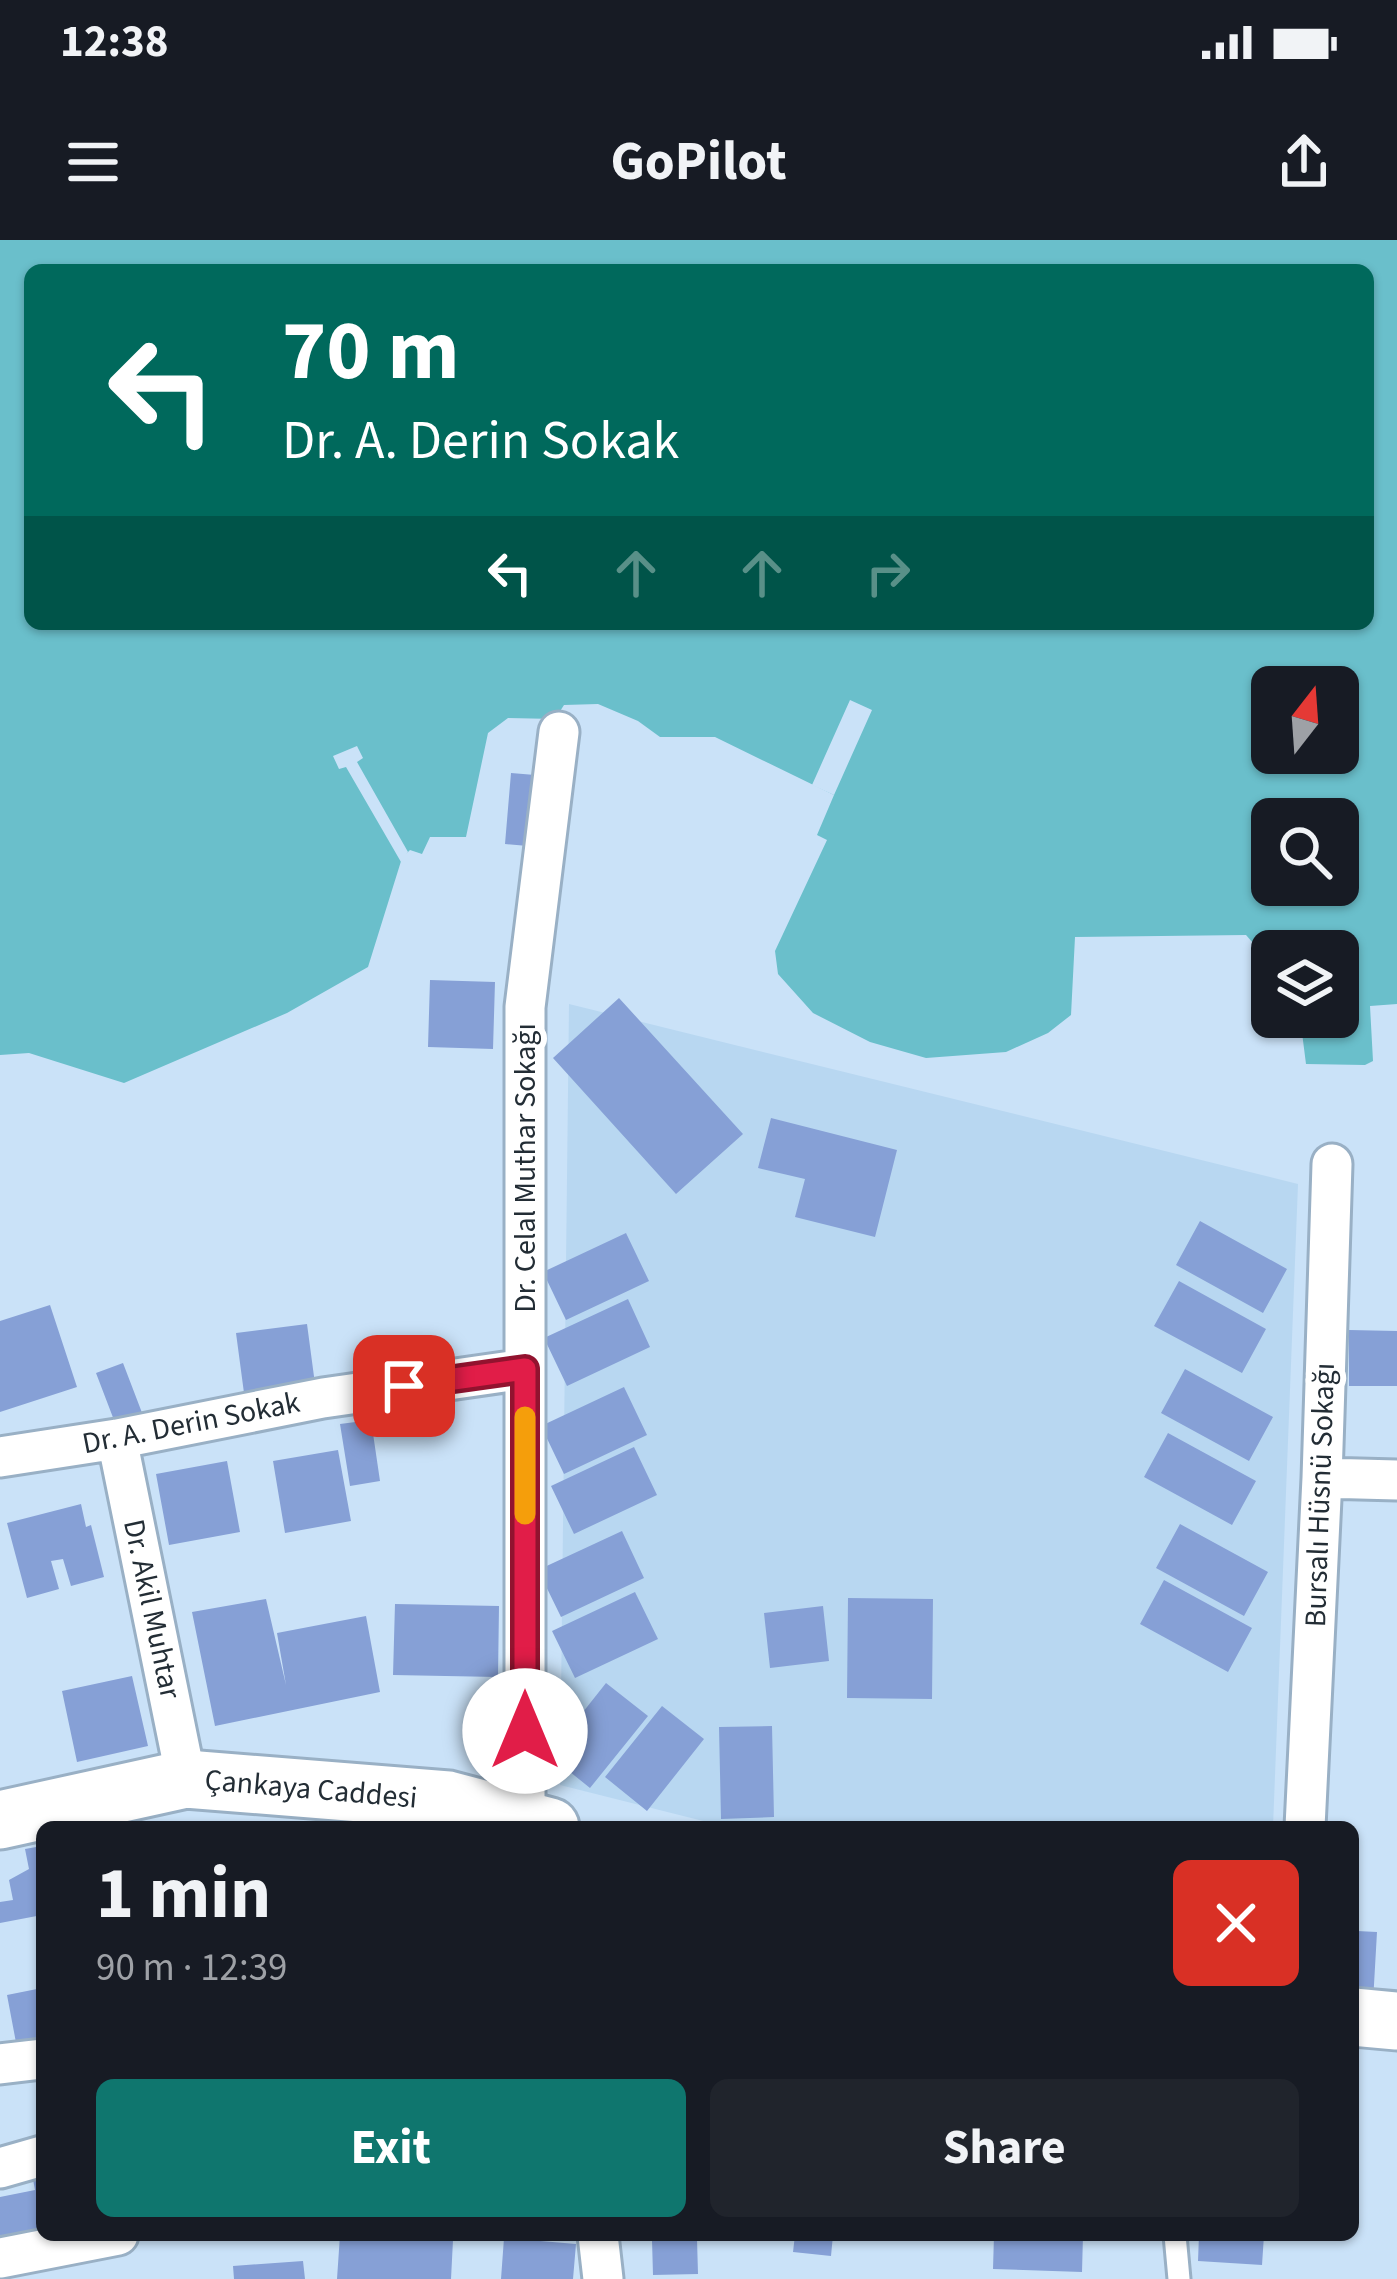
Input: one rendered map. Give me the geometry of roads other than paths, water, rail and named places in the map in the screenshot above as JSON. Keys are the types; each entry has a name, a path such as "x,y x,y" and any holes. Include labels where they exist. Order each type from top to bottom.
{"street":[{"name":"Dr. Celal Muthar Sokağı","path":"537,1821 525,1369 525,1006 559,732"},
{"name":"Bursalı Hüsnü Sokağı","path":"1305,1821 1332,1164"},
{"name":"Dr. A. Derin Sokak","path":"0,1457 323,1398 525,1369"},
{"name":"Dr. Akil Muhtar","path":"117,1439 186,1779"},
{"path":"1322,1478 1397,1480"},
{"name":"Çankaya Caddesi","path":"0,1820 186,1779 512,1821"},
{"path":"1359,2018 1397,2021"},
{"path":"0,2064 36,2060"},
{"path":"0,2168 36,2158"},
{"path":"0,2258 87,2241"},
{"path":"599,2241 603,2279"}],"lane":[{"path":"1176,2241 1179,2279"}]}
